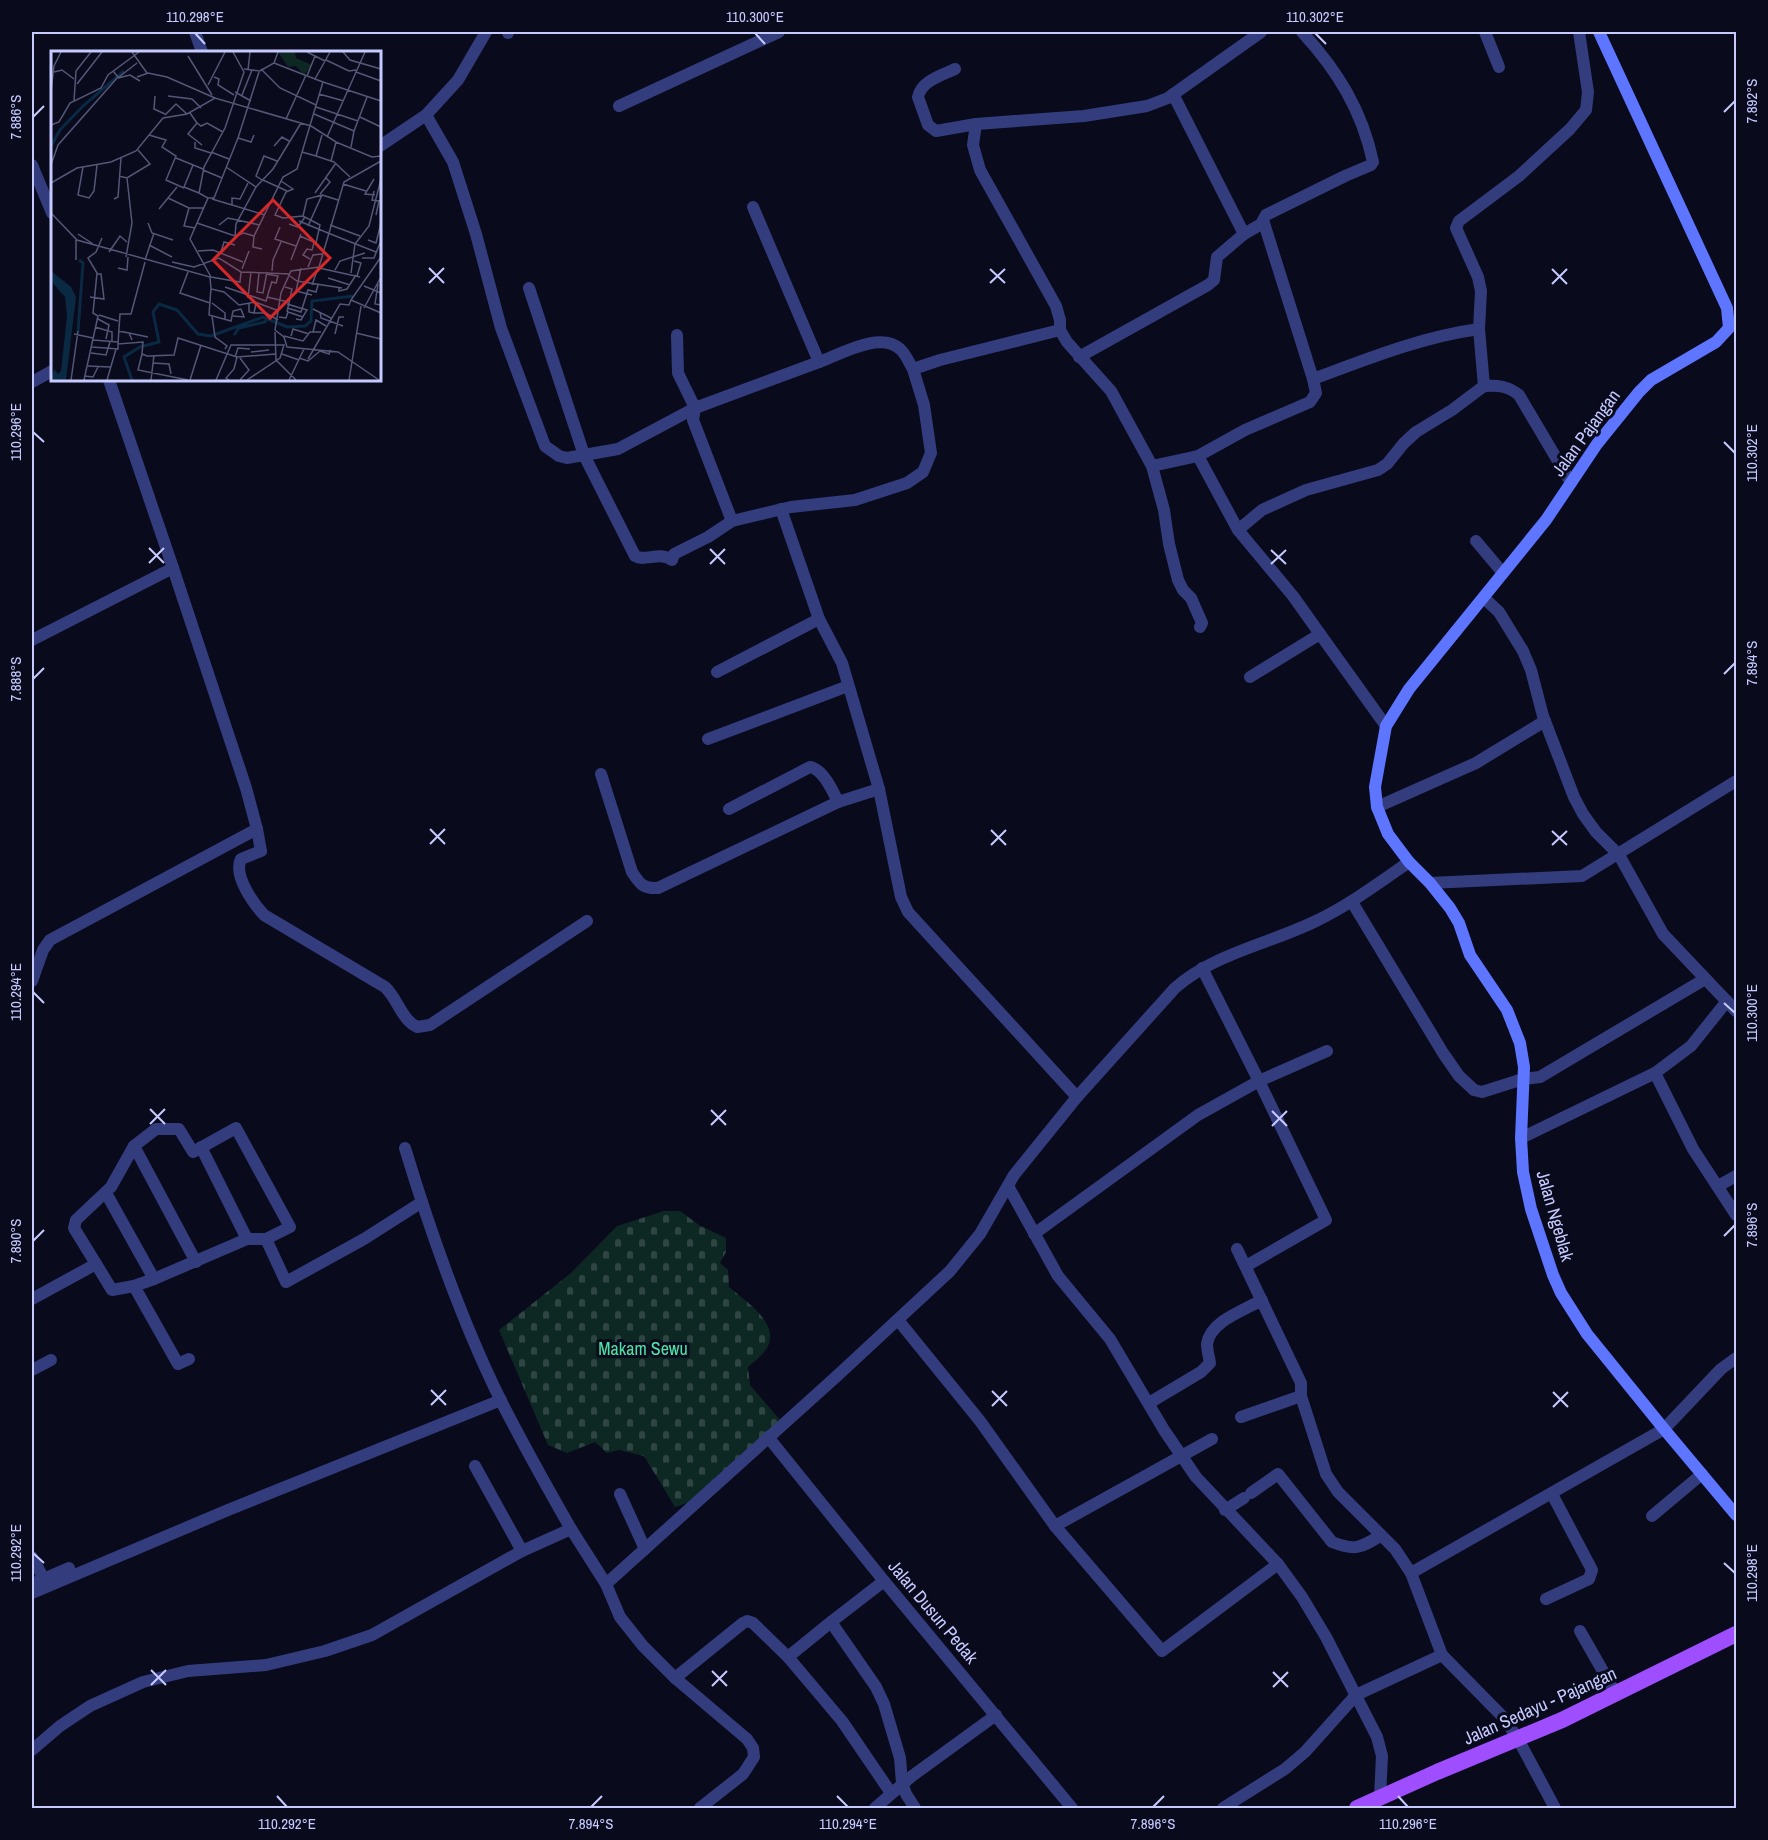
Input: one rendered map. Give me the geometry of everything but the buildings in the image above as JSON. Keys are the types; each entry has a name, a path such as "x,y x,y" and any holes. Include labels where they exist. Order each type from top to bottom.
{"main road":[{"name":"Jalan Pajangan","path":"1409,862 1388,834 1377,807 1375,787 1386,726 1409,689 1546,520 1597,444 1646,385 1733,329 1728,308 1599,32"},
{"name":"Jalan Ngeblak","path":"1409,862 1450,908 1459,923 1470,955 1507,1010 1523,1056 1521,1137 1523,1172 1531,1209 1553,1275 1562,1293 1587,1334 1737,1515"},
{"name":"Jalan Sedayu - Pajangan","path":"1357,1809 1616,1695 1737,1634"}],"street":[{"path":"195,32 201,51"},
{"path":"381,145 426,115 458,80 486,32"},
{"path":"619,106 779,32"},
{"path":"955,69 920,89 918,97 928,125 936,131 976,124 1084,116 1156,104 1261,32"},
{"path":"1152,466 1198,456 1245,430 1298,409 1310,402 1316,393 1263,223 1266,215 1371,165 1373,162 1364,131 1344,85 1302,32"},
{"path":"1485,32 1499,68"},
{"path":"1484,386 1479,329 1481,291 1478,278 1456,228 1457,224 1519,177 1587,110 1588,92 1578,32"},
{"path":"1173,94 1244,234"},
{"path":"426,115 453,162 476,234 501,328 545,446 567,458 584,455 618,449 696,408 874,341 886,341 901,349 913,369 924,405 931,453 923,472 907,483 855,500 781,509 732,521 708,537 674,554 672,560 660,556 637,558 584,455 528,288"},
{"path":"976,124 973,145 980,170 1056,306 1060,330 1079,357 1112,391 1152,466 1164,510 1178,580 1200,616 1202,623 1200,627"},
{"path":"32,165 51,211"},
{"path":"753,207 819,362"},
{"path":"1079,357 1208,285 1214,280 1217,257 1244,234 1263,223"},
{"path":"1313,379 1381,354 1449,333 1479,329"},
{"path":"913,369 1060,330"},
{"path":"677,335 678,373 696,408 693,420 732,521"},
{"path":"32,382 51,372"},
{"path":"109,381 246,788 261,851 241,859 239,866 248,894 255,905 264,915 385,987 396,999 406,1019 417,1028 430,1025 587,921"},
{"path":"1238,530 1262,510 1306,490 1378,470 1387,464 1416,432 1452,410 1484,386 1511,389 1519,396 1571,483"},
{"path":"1198,456 1238,530 1293,596 1386,726"},
{"path":"781,509 819,619 842,663 879,789 901,897 908,912 1077,1097"},
{"path":"1476,541 1503,573"},
{"path":"32,640 173,568"},
{"path":"1484,598 1499,612 1523,651 1531,670 1545,721 1574,797 1583,814 1596,832 1619,855 1663,934 1737,1011"},
{"path":"717,672 819,619"},
{"path":"1250,676 1320,634"},
{"path":"708,739 848,686"},
{"path":"1377,807 1476,763 1545,721"},
{"path":"729,809 810,767 818,771 838,802"},
{"path":"602,774 632,872 639,883 648,888 658,888 838,802 879,789"},
{"path":"1430,883 1582,876 1737,781"},
{"path":"32,981 43,950 50,940 256,829"},
{"path":"606,1584 898,1320 965,1254 1014,1175 1077,1097 1175,988 1202,968 1315,922 1352,902 1409,862"},
{"path":"1352,902 1443,1053 1459,1076 1474,1090 1482,1092 1523,1079 1540,1077 1706,979"},
{"path":"1202,968 1260,1081 1326,1220 1246,1266"},
{"path":"1521,1137 1655,1073 1691,1046 1727,1001"},
{"path":"1034,1234 1197,1115 1260,1081 1327,1051"},
{"path":"1655,1073 1693,1149 1737,1215"},
{"path":"236,1128 290,1227 266,1239 247,1239 154,1279 112,1290 75,1228 76,1220 106,1192 134,1146 156,1129 179,1129 193,1152 236,1128"},
{"path":"134,1146 196,1262"},
{"path":"201,1147 247,1239"},
{"path":"405,1148 429,1226 461,1309 501,1400 571,1529 606,1584 620,1617 643,1647 675,1678 747,1739 753,1748 754,1757 743,1774 700,1809"},
{"path":"1718,1186 1737,1176"},
{"path":"1008,1186 1058,1276 1110,1339 1196,1477 1278,1564 1302,1597 1326,1637 1377,1737 1382,1756 1380,1797"},
{"path":"106,1192 154,1279"},
{"path":"266,1239 286,1282 364,1239 422,1202"},
{"path":"1237,1249 1301,1383 1301,1396 1326,1474 1338,1492 1395,1549 1411,1573 1442,1655 1504,1718 1518,1739 1555,1809"},
{"path":"32,1299 96,1264"},
{"path":"134,1286 178,1364 189,1359"},
{"path":"1149,1403 1201,1372 1210,1363 1207,1346 1210,1334 1220,1324 1262,1300"},
{"path":"898,1320 980,1421 1055,1526 1162,1651 1278,1564"},
{"path":"1411,1573 1664,1429 1721,1369 1737,1358"},
{"path":"32,1370 51,1360"},
{"path":"1241,1417 1301,1396"},
{"path":"32,1593 228,1509 501,1400"},
{"name":"Jalan Dusun Pedak","path":"768,1437 1072,1809"},
{"path":"1055,1526 1212,1439"},
{"path":"475,1466 522,1551"},
{"path":"1225,1510 1278,1474 1332,1542 1346,1547 1361,1547 1380,1536"},
{"path":"1652,1516 1702,1474"},
{"path":"620,1494 645,1549"},
{"path":"1546,1599 1589,1579 1592,1570 1552,1494"},
{"path":"32,1750 60,1726 90,1706 143,1682 189,1671 266,1665 325,1651 372,1635 522,1551 571,1529"},
{"path":"32,1557 44,1579"},
{"path":"32,1584 69,1568"},
{"path":"788,1657 884,1581"},
{"path":"675,1678 747,1621 753,1623 788,1657 842,1721 891,1793"},
{"path":"831,1622 876,1687 884,1704 900,1758 902,1783 915,1809"},
{"path":"1580,1631 1616,1695"},
{"path":"1224,1809 1286,1770 1356,1695 1442,1655"},
{"path":"875,1809 902,1783 996,1715"}],"green space":[{"name":"Makam Sewu","path":"664,1211 680,1211 699,1225 726,1238 726,1252 720,1263 728,1270 729,1287 759,1313 769,1329 768,1346 762,1355 748,1367 750,1385 781,1421 719,1474 693,1501 675,1507 644,1456 619,1450 607,1453 595,1442 567,1453 548,1445 499,1330 571,1273 617,1226"}]}
